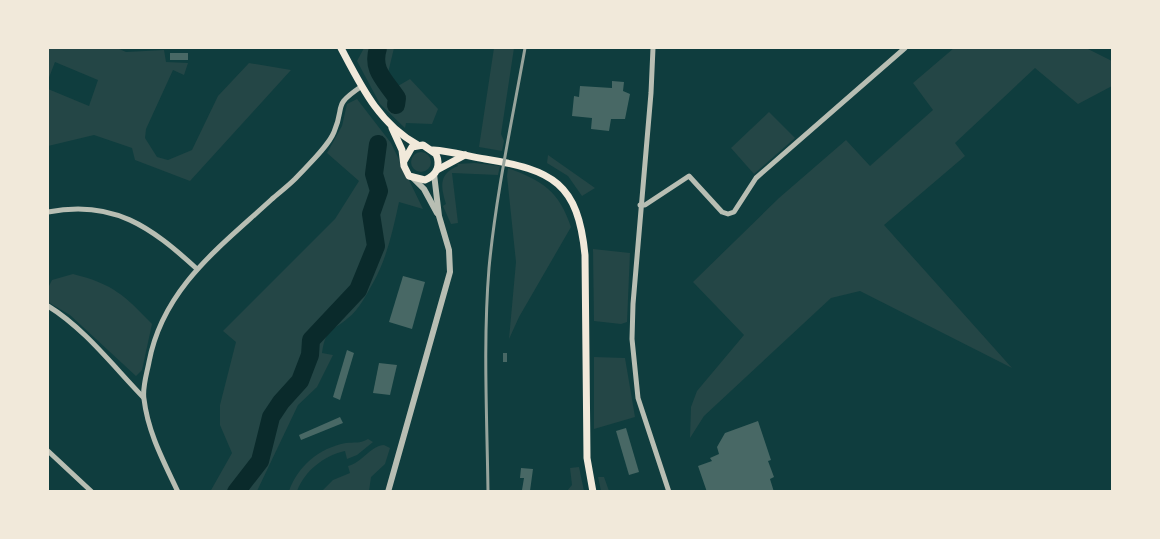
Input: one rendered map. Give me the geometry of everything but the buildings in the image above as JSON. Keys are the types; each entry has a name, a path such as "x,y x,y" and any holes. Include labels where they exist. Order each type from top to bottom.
{"main road":[{"path":"342,48 377,110 392,128 418,145 433,150 454,150 465,156 515,164 537,170 554,180 568,194 577,210 582,229 585,255 587,458 593,492"},
{"path":"392,128 406,171 414,179 425,180 465,156"},
{"path":"404,161 408,151 418,145"},
{"path":"433,150 438,159 436,172"}],"street":[{"path":"653,48 632,314 638,398 669,492"},
{"path":"640,205 645,205 689,176 722,212 728,214 734,212 756,178 905,48"},
{"path":"178,492 158,450 149,424 143,397 153,341 162,317 179,290 197,269 288,186 312,160 334,133 339,108 344,98 362,86"},
{"path":"388,492 450,272 449,250 439,216 436,172"},
{"path":"414,179 424,189 439,216"},
{"path":"48,212 84,208 113,212 131,219 167,241 197,269"},
{"path":"48,306 63,315 143,397"},
{"path":"48,450 92,492"}],"shaded area":[{"path":"48,48 117,48 126,52 164,50 166,62 188,63 184,75 173,70 146,129 145,138 157,157 168,160 192,150 218,96 249,63 291,70 190,181 135,160 132,148 94,135 48,146 48,89 89,106 98,80 55,62 48,80"},
{"path":"364,48 394,48 388,73 398,86 410,79 438,109 432,124 406,123 405,128 380,104 357,61"},
{"path":"494,48 514,48 501,134 504,141 502,151 479,147"},
{"path":"954,48 1086,48 1112,61 1112,86 1078,104 1035,68 955,143 965,156 884,225 1012,368 860,291 831,298 704,416 690,438 691,407 697,391 744,335 693,282 779,198 846,140 870,166 933,110 913,83"},
{"path":"357,99 391,143 423,209 399,202 389,244 378,273 356,311 328,334 322,353 333,355 317,387 298,405 257,491 210,492 232,453 220,425 220,405 236,342 223,331 335,219 359,181 327,153 342,126 347,104"},
{"path":"769,112 795,138 754,174 731,148"},
{"path":"421,152 428,155 431,162 428,169 421,172 414,169 411,162 414,155"},
{"path":"548,155 595,188 582,196 568,176 547,163"},
{"path":"475,163 500,166 498,175 452,173 458,223 451,224 443,206 446,204 442,187 444,177 458,166 457,164"},
{"path":"508,168 531,178 548,189 561,204 571,227 519,317 509,339 516,262 507,176"},
{"path":"593,249 630,253 627,322 621,324 594,321"},
{"path":"73,274 98,282 117,292 152,324 142,370 136,376 70,315 48,302 48,288 52,280"},
{"path":"594,357 625,358 635,417 594,429"},
{"path":"368,439 373,442 357,455 347,459 345,451 329,457 310,471 297,491 289,491 304,466 318,454 336,445"},
{"path":"384,445 390,448 385,464 371,477 369,491 322,491 333,480 350,473 348,466 358,462 374,448"},
{"path":"579,467 584,491 567,491 572,485 570,468"},
{"path":"598,477 604,477 609,491 601,491"}],"waterway":[{"path":"378,48 376,63 380,74 397,98 396,105"},
{"path":"236,492 260,461 271,417 281,402 300,381 310,355 311,340 358,290 376,246 371,214 379,191 374,174 378,144"}],"railway":[{"path":"488,492 486,352 489,268 500,185 525,48"}]}
